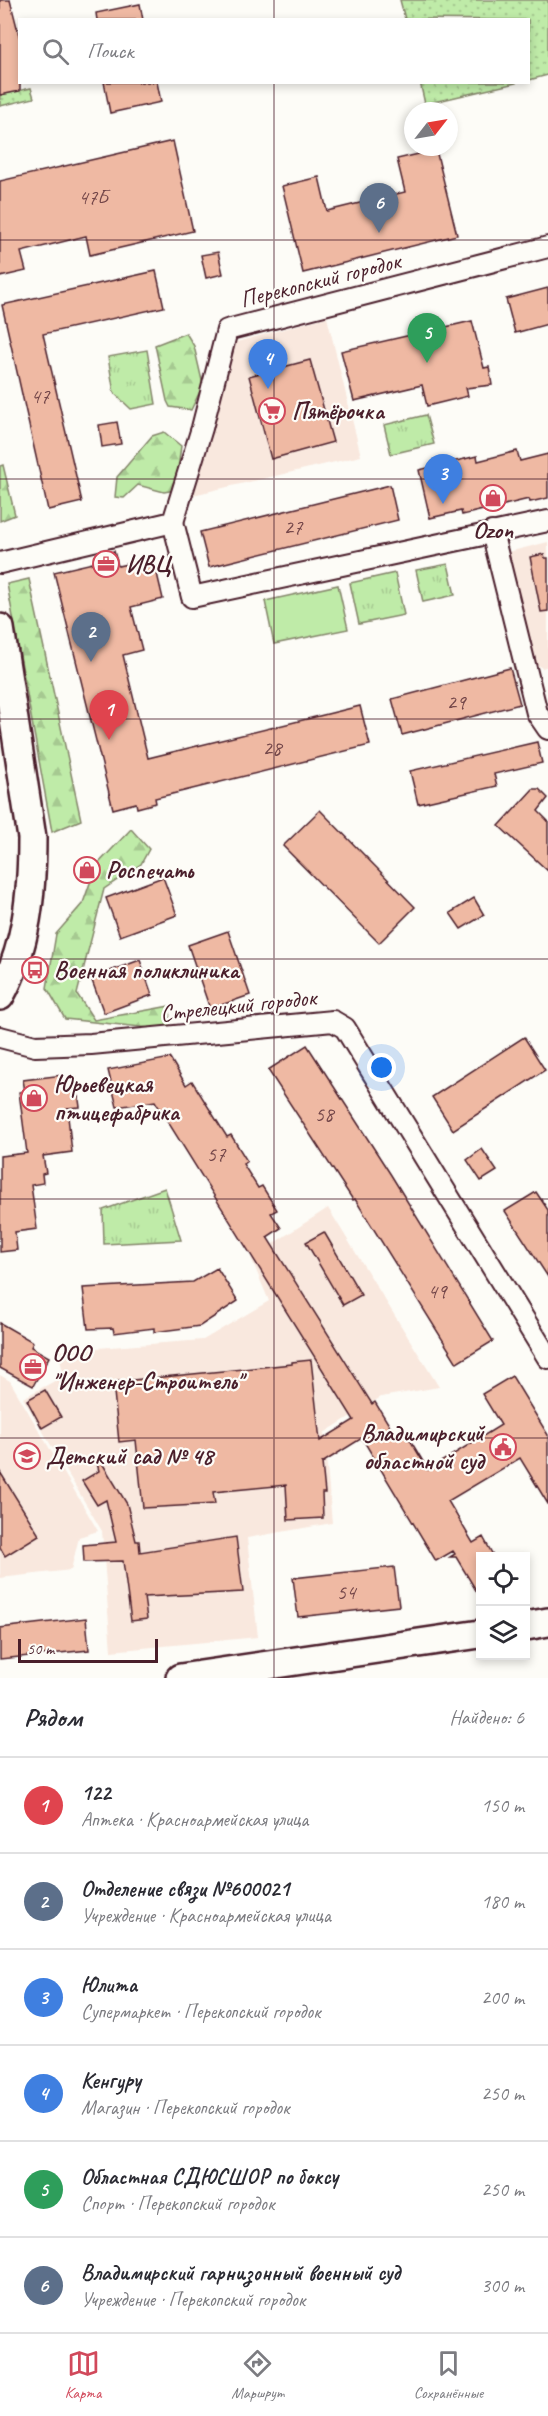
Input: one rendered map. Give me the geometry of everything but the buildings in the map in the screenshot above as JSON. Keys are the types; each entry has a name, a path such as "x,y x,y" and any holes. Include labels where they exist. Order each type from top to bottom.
{"street":[{"name":"Перекопский городок","path":"173,522 202,428 227,330 548,247"},
{"path":"0,563 173,522 192,597 548,520"},
{"path":"492,532 542,721"},
{"path":"0,628 32,838 32,869 26,925 11,976 0,996"},
{"name":"Стрелецкий городок","path":"0,1037 35,1046 194,1036 333,1021 345,1028 548,1358"},
{"path":"530,1625 548,1622"},
{"path":"180,1678 476,1635"}],"shaded area":[{"path":"327,317 361,456 193,495 233,343"},
{"path":"548,542 548,666 542,668 508,645 488,557"},
{"path":"328,1208 439,1387 381,1397 324,1433 332,1523 247,1538 258,1637 111,1651 102,1531 23,1398 64,1376 58,1351 203,1340 269,1301 251,1258"},
{"name":"Детский сад № 48","path":"0,1375 10,1381 98,1531 79,1537 71,1570 0,1578"}],"green space":[{"path":"400,0 548,0 548,75 530,80 530,18 405,18"},
{"path":"420,84 512,84 434,102 425,102"},
{"path":"31,88 34,98 0,106 0,95"},
{"path":"186,333 194,346 203,385 191,410 170,407 155,345"},
{"path":"147,350 156,404 131,409 114,393 108,357"},
{"path":"426,415 434,444 391,454 384,425"},
{"path":"164,432 181,446 175,490 164,492 138,485 124,498 115,497 117,477 152,436"},
{"path":"3,465 15,515 0,521 0,466"},
{"path":"448,564 455,595 423,602 416,570"},
{"path":"395,573 404,615 359,624 350,583"},
{"path":"29,579 81,820 52,832 7,584"},
{"path":"338,585 348,629 274,644 265,601"},
{"path":"131,829 149,849 141,864 104,889 77,994 94,1020 170,1006 169,1030 65,1019 47,988 56,934 83,903 96,866"},
{"path":"165,1188 181,1240 104,1244 103,1210"}],"place":[{"name":"Владимирский гарнизонный военный суд","path":"379,233"},
{"name":"Областная СДЮСШОР по боксу","path":"427,363"},
{"name":"Кенгуру","path":"268,389"},
{"name":"Пятёрочка","path":"272,411"},
{"name":"Ozon","path":"493,498"},
{"name":"Юлита","path":"443,504"},
{"name":"ИВЦ","path":"106,564"},
{"name":"Отделение связи №600021","path":"91,662"},
{"name":"122","path":"109,740"},
{"name":"Роспечать","path":"87,870"},
{"name":"Военная поликлиника","path":"35,970"},
{"name":"Юрьевецкая птицефабрика","path":"34,1098"},
{"name":"ООО \"Инженер-Строитель\"","path":"33,1367"},
{"name":"Владимирский областной суд","path":"503,1447"},
{"name":"Детский сад № 48","path":"27,1456"}]}
